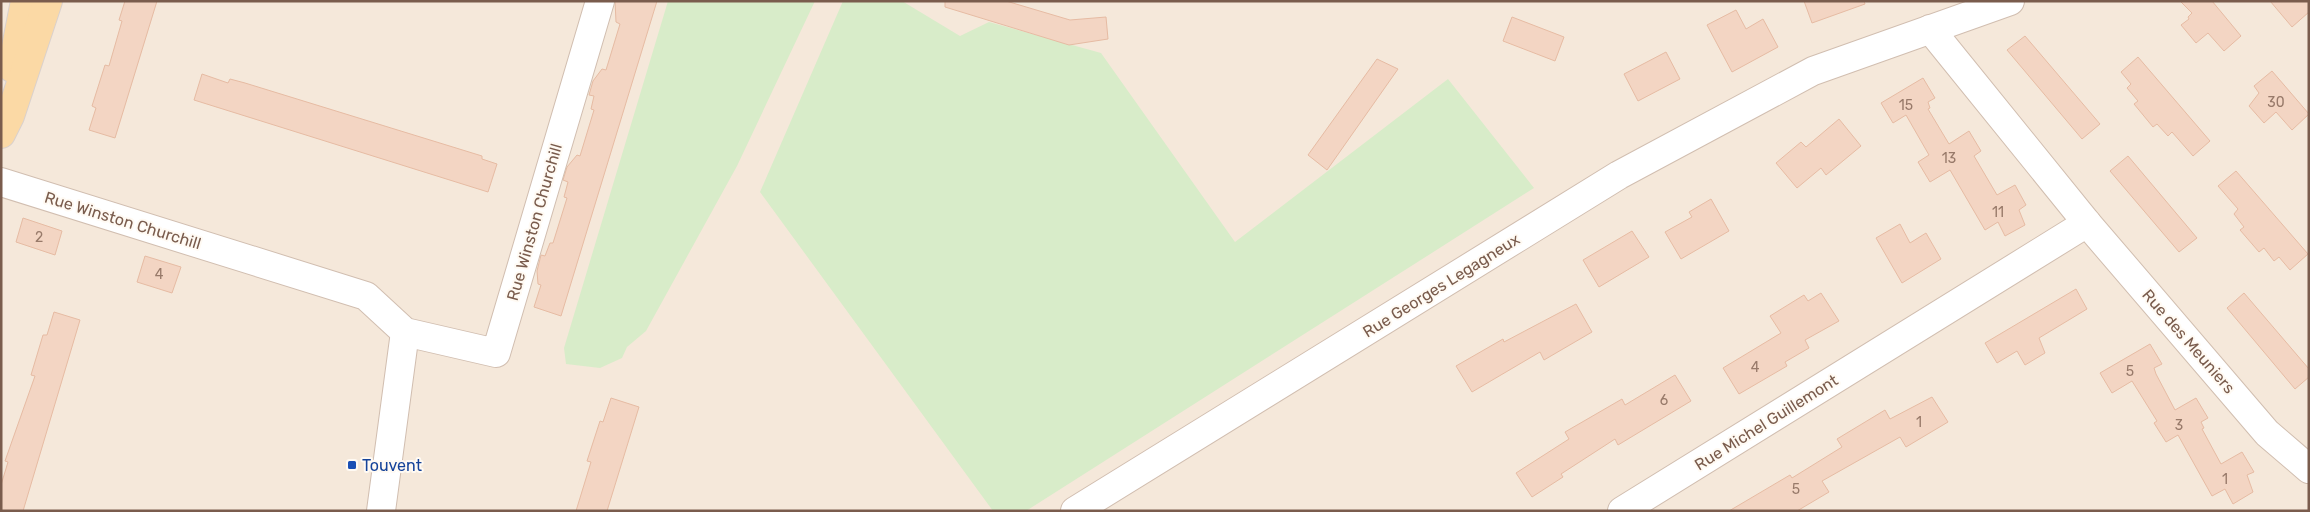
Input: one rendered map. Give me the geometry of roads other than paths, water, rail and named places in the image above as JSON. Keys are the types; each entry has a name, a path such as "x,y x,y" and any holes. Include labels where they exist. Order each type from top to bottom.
{"main road":[{"path":"1,124 25,1"},
{"path":"1,134 10,116 48,1"}],"street":[{"name":"Rue Winston Churchill","path":"1,182 366,296 405,332 496,353 600,1"},
{"path":"1930,29 2010,1"},
{"name":"Rue Georges Legagneux","path":"1075,511 1619,175 1813,71 1930,29"},
{"name":"Rue des Meuniers","path":"1930,29 2087,222 2267,433 2304,456"},
{"name":"Rue Michel Guillemont","path":"1622,511 2087,222"},
{"path":"381,511 405,332"}],"place":[{"name":"Touvent","path":"352,465"}]}
